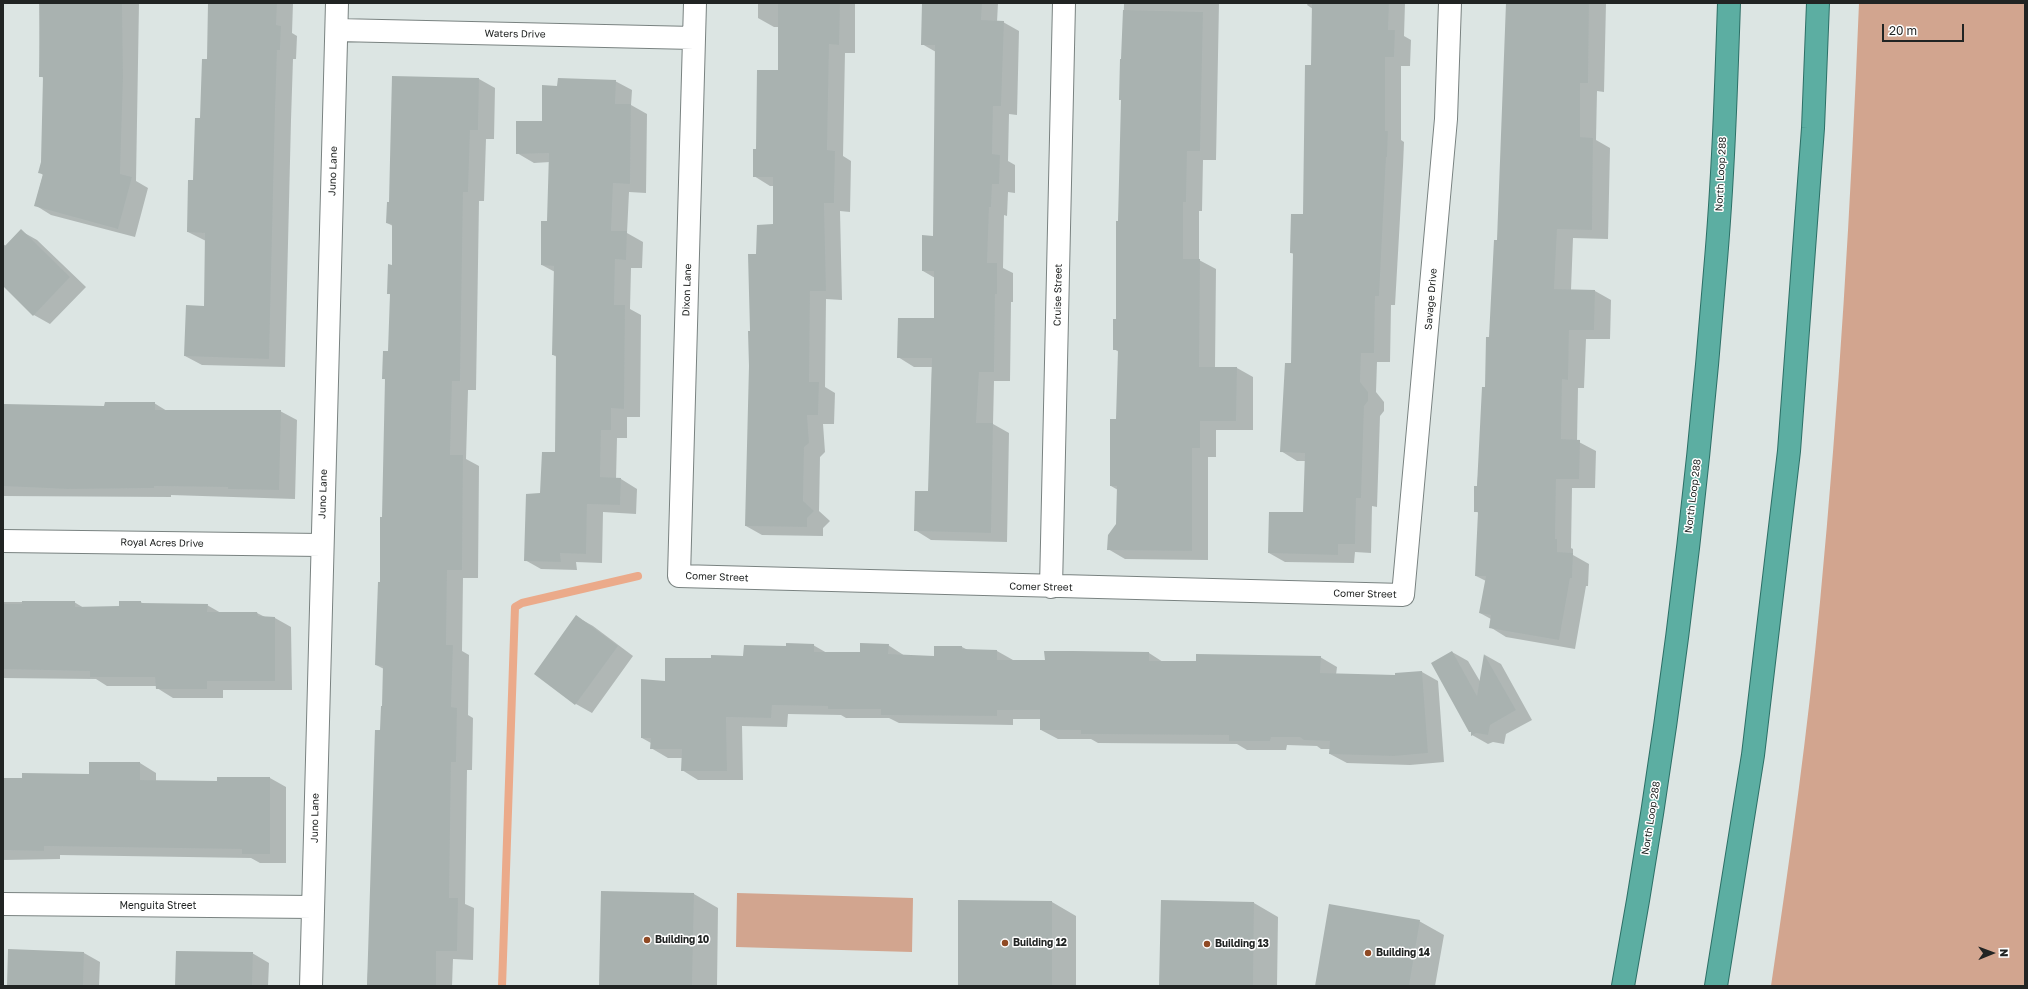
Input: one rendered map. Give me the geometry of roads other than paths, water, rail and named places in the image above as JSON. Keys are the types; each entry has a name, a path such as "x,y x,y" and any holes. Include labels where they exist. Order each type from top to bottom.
{"highway":[{"name":"North Loop 288","path":"1623,986 1654,798 1681,608 1700,444 1716,269 1729,3"},
{"path":"1716,986 1753,755 1789,451 1813,128 1818,3"}],"street":[{"name":"Juno Lane","path":"311,986 337,3"},
{"name":"Dixon Lane","path":"679,576 695,3"},
{"name":"Cruise Street","path":"1052,587 1064,3"},
{"name":"Savage Drive","path":"1403,595 1446,127 1450,3"},
{"name":"Waters Drive","path":"337,30 694,38"},
{"name":"Royal Acres Drive","path":"3,541 322,545"},
{"name":"Comer Street","path":"679,576 1052,587 1403,595"},
{"name":"Menguita Street","path":"3,904 313,907"}],"waterway":[{"path":"502,986 515,607 522,603 638,576"}],"place":[{"name":"Building 10","path":"647,940"},
{"name":"Building 12","path":"1005,943"},
{"name":"Building 13","path":"1207,944"},
{"name":"Building 14","path":"1368,953"}]}
